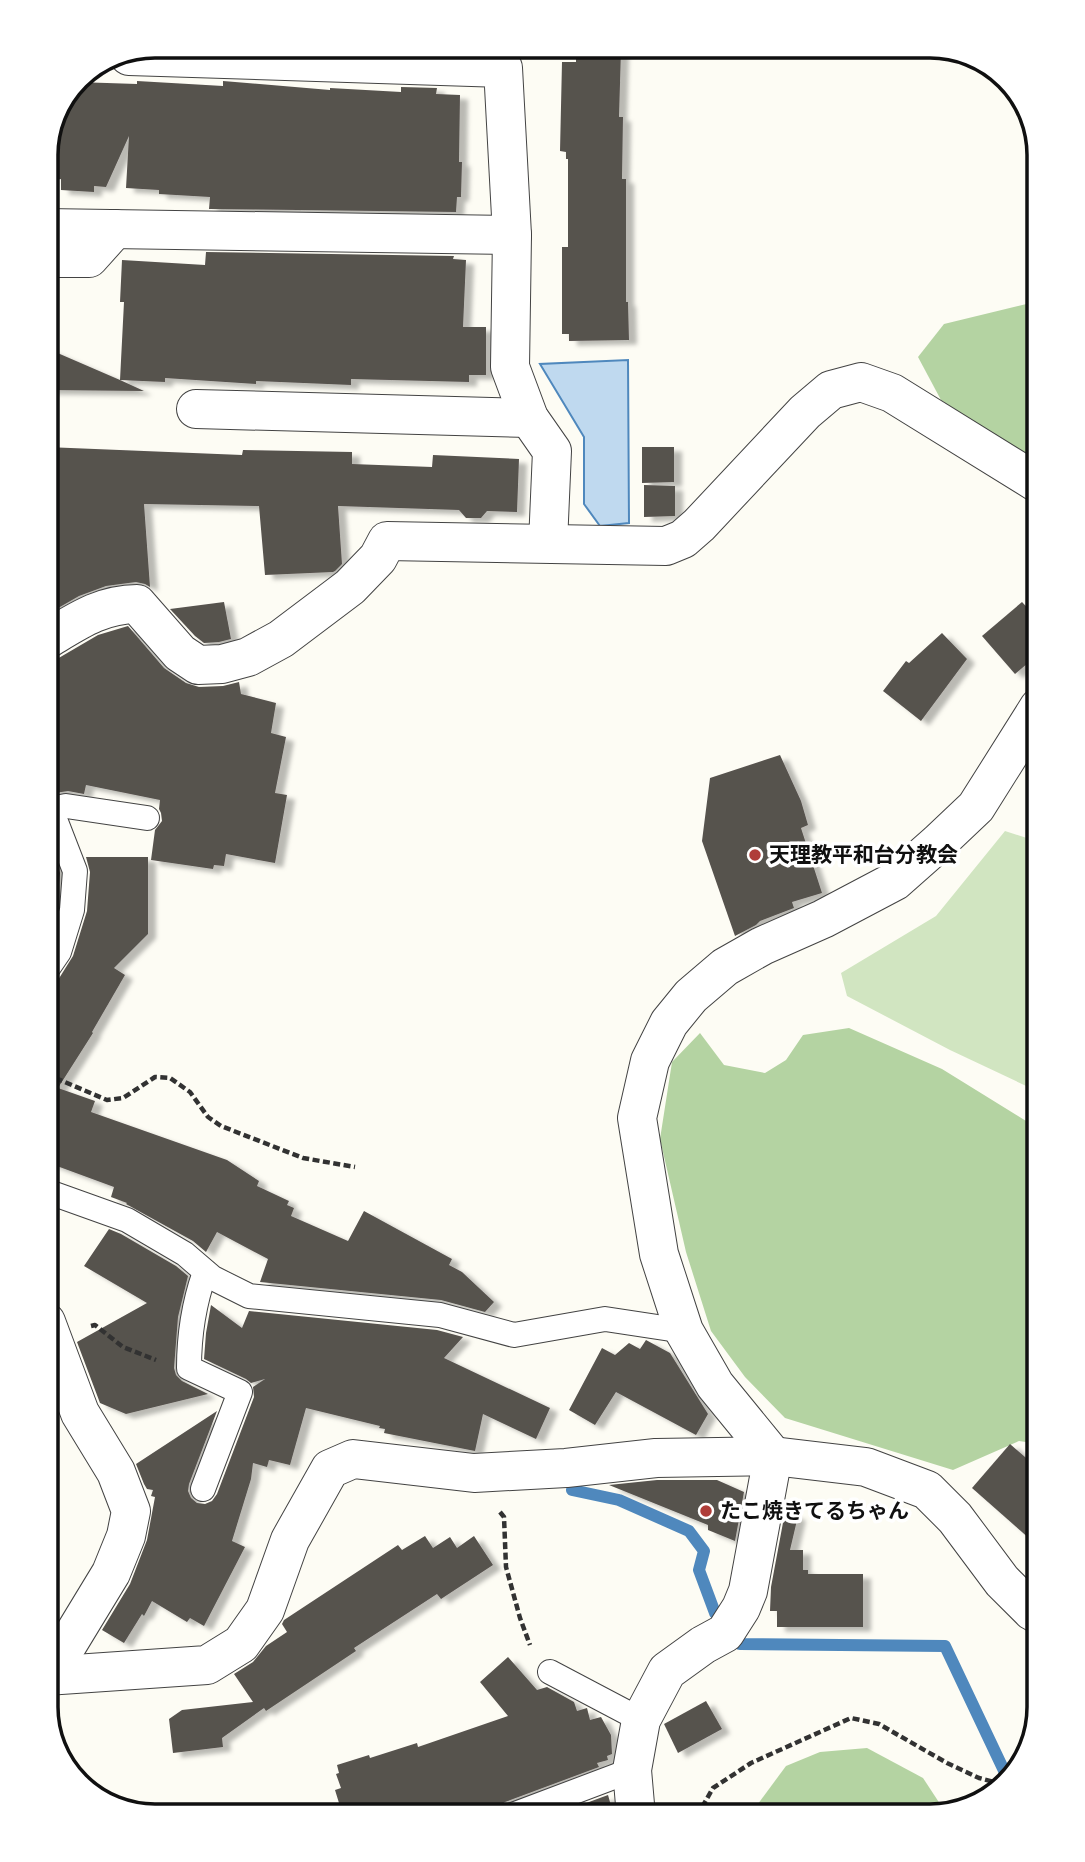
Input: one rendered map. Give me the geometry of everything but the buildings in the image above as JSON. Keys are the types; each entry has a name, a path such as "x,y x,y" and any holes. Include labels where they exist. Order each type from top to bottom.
{"street":[{"path":"191,58 503,68 512,235 510,367 529,418 551,451 548,543"},
{"path":"58,228 512,235"},
{"path":"58,258 89,258 115,229"},
{"path":"58,633 93,612 120,604 136,604 180,653 198,665 222,664 248,657 281,639 350,587 378,558 387,541 666,546 683,539 805,412 831,390 861,382 892,393 1027,476"},
{"path":"195,409 529,418"},
{"path":"635,1804 632,1770 640,1720 667,1671 725,1633 748,1591 773,1456 715,1385 684,1331 659,1254 637,1118 650,1061 669,1023 691,996 725,967 895,881 1025,758"},
{"path":"58,1354 80,1413 116,1472 131,1511 126,1536 111,1573 58,1657"},
{"path":"58,1674 207,1665 242,1644 265,1611 290,1540 330,1469 353,1459 474,1473 566,1468 656,1458 773,1456 866,1467 927,1490 955,1518 1002,1581 1027,1606"}],"lane":[{"path":"58,806 147,818"},
{"path":"58,831 75,871 72,909 58,953"},
{"path":"58,1195 127,1220 185,1254 213,1278 249,1296 440,1315 514,1335 605,1319 684,1331"},
{"path":"203,1489 240,1392 189,1368 189,1343 196,1297 205,1272"},
{"path":"550,1672 640,1720"},
{"path":"542,1804 632,1770"}],"path":[{"path":"58,1079 107,1100 123,1098 155,1077 170,1078 190,1092 208,1117 221,1126 303,1158 355,1167"},
{"path":"88,1328 95,1325 123,1347 182,1370 189,1368"},
{"path":"474,1473 504,1517 506,1567 520,1618 534,1656 550,1672"},
{"path":"704,1804 713,1788 751,1763 851,1718 879,1724 947,1763 992,1781"}],"green space":[{"path":"1027,304 1027,459 941,400 918,357 944,324"},
{"path":"1005,831 1027,838 1027,1086 847,996 841,973 936,916"},
{"path":"849,1028 942,1069 1027,1122 1027,1442 1019,1441 953,1470 785,1418 745,1377 711,1331 686,1252 660,1139 672,1062 700,1033 724,1065 765,1073 786,1060 803,1035"},
{"path":"867,1748 923,1778 939,1803 758,1804 786,1766 820,1752"}],"water":[{"path":"628,360 629,523 600,526 584,504 584,437 540,364"}],"waterway":[{"path":"572,1490 619,1500 689,1531 704,1551 699,1570 715,1613 740,1644 945,1646 1004,1770"}],"place":[{"name":"天理教平和台分教会","path":"755,855"},
{"name":"たこ焼きてるちゃん","path":"706,1511"}]}
